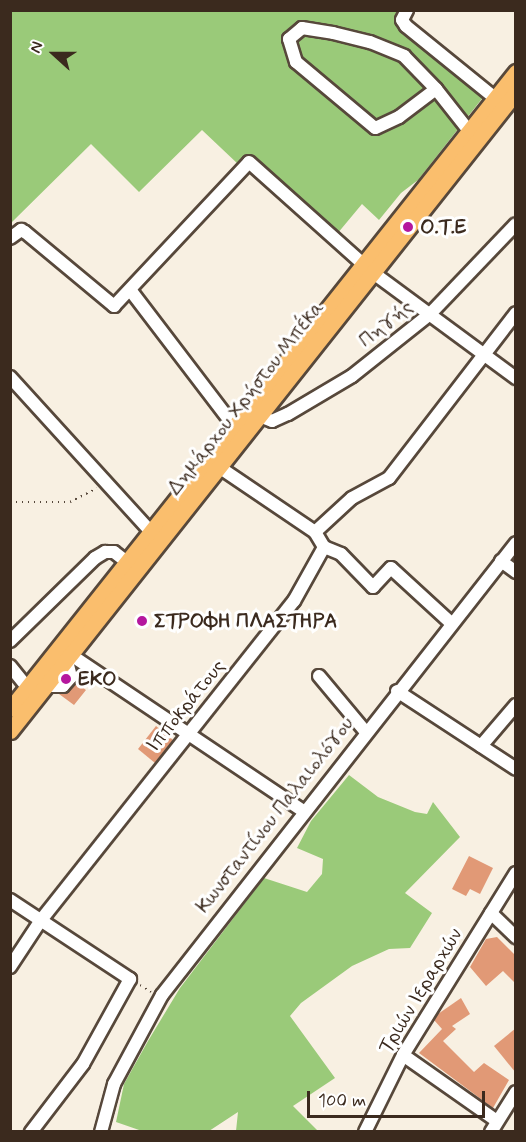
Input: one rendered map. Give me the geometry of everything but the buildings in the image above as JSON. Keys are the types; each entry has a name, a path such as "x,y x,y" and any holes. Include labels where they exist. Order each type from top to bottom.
{"main road":[{"name":"Δημάρχου Χρήστου Μπέκα","path":"10,709 28,688 67,655 219,467 469,131 516,72"},
{"name":"Δημάρχου Χρήστου Μπέκα","path":"10,731 47,686 128,562 234,426 516,92"}],"street":[{"path":"407,10 402,20 406,26 495,98"},
{"path":"436,89 399,117 375,128 296,62 289,39 302,28 370,42 404,56 436,89 469,131"},
{"path":"10,238 21,230 25,232 112,305 131,291 249,162 367,267 516,378"},
{"name":"Πηγής","path":"259,416 272,421 352,376 430,314 516,224"},
{"path":"131,291 234,426"},
{"path":"315,532 352,498 389,477 516,313"},
{"path":"10,377 104,484 152,532"},
{"path":"219,467 315,532 324,547 341,554 373,587 391,568 451,623"},
{"name":"Κωνσταντίνου Παλαιολόγου","path":"101,1131 114,1084 160,997 396,691 516,543"},
{"name":"Ιπποκράτους","path":"10,967 41,920 294,601 324,547"},
{"path":"10,641 95,558 105,552 114,552 128,562"},
{"path":"501,561 516,572"},
{"path":"67,655 303,811"},
{"path":"67,655 71,677"},
{"path":"10,666 28,688"},
{"path":"47,686 63,686 71,677 99,674"},
{"path":"319,676 365,731"},
{"path":"396,691 516,769"},
{"path":"481,746 516,705"},
{"name":"Τριών Ιεραρχών","path":"365,1131 403,1055 516,873"},
{"path":"10,900 130,979 83,1064 31,1131"},
{"path":"491,913 516,937"},
{"path":"403,1055 494,1126 516,1092"}],"path":[{"path":"10,502 70,502 104,484"},
{"path":"130,979 160,997"}],"green space":[{"name":"Ο.Τ.Ε","path":"10,11 402,11 394,21 484,96 418,180 401,193 379,220 362,204 337,234 250,154 239,165 202,130 139,192 91,144 11,223"},
{"path":"349,775 378,797 415,812 427,814 433,802 460,837 405,893 432,913 410,948 389,949 352,966 301,1003 290,1016 335,1078 293,1106 318,1131 236,1131 238,1112 209,1131 142,1131 116,1122 124,1084 180,988 264,878 307,892 322,874 323,859 297,848 311,821"}],"place":[{"name":"Ο.Τ.Ε","path":"408,227"},
{"name":"ΣΤΡΟΦΗ ΠΛΑΣΤΗΡΑ","path":"142,621"},
{"name":"ΕΚΟ","path":"66,679"}]}
